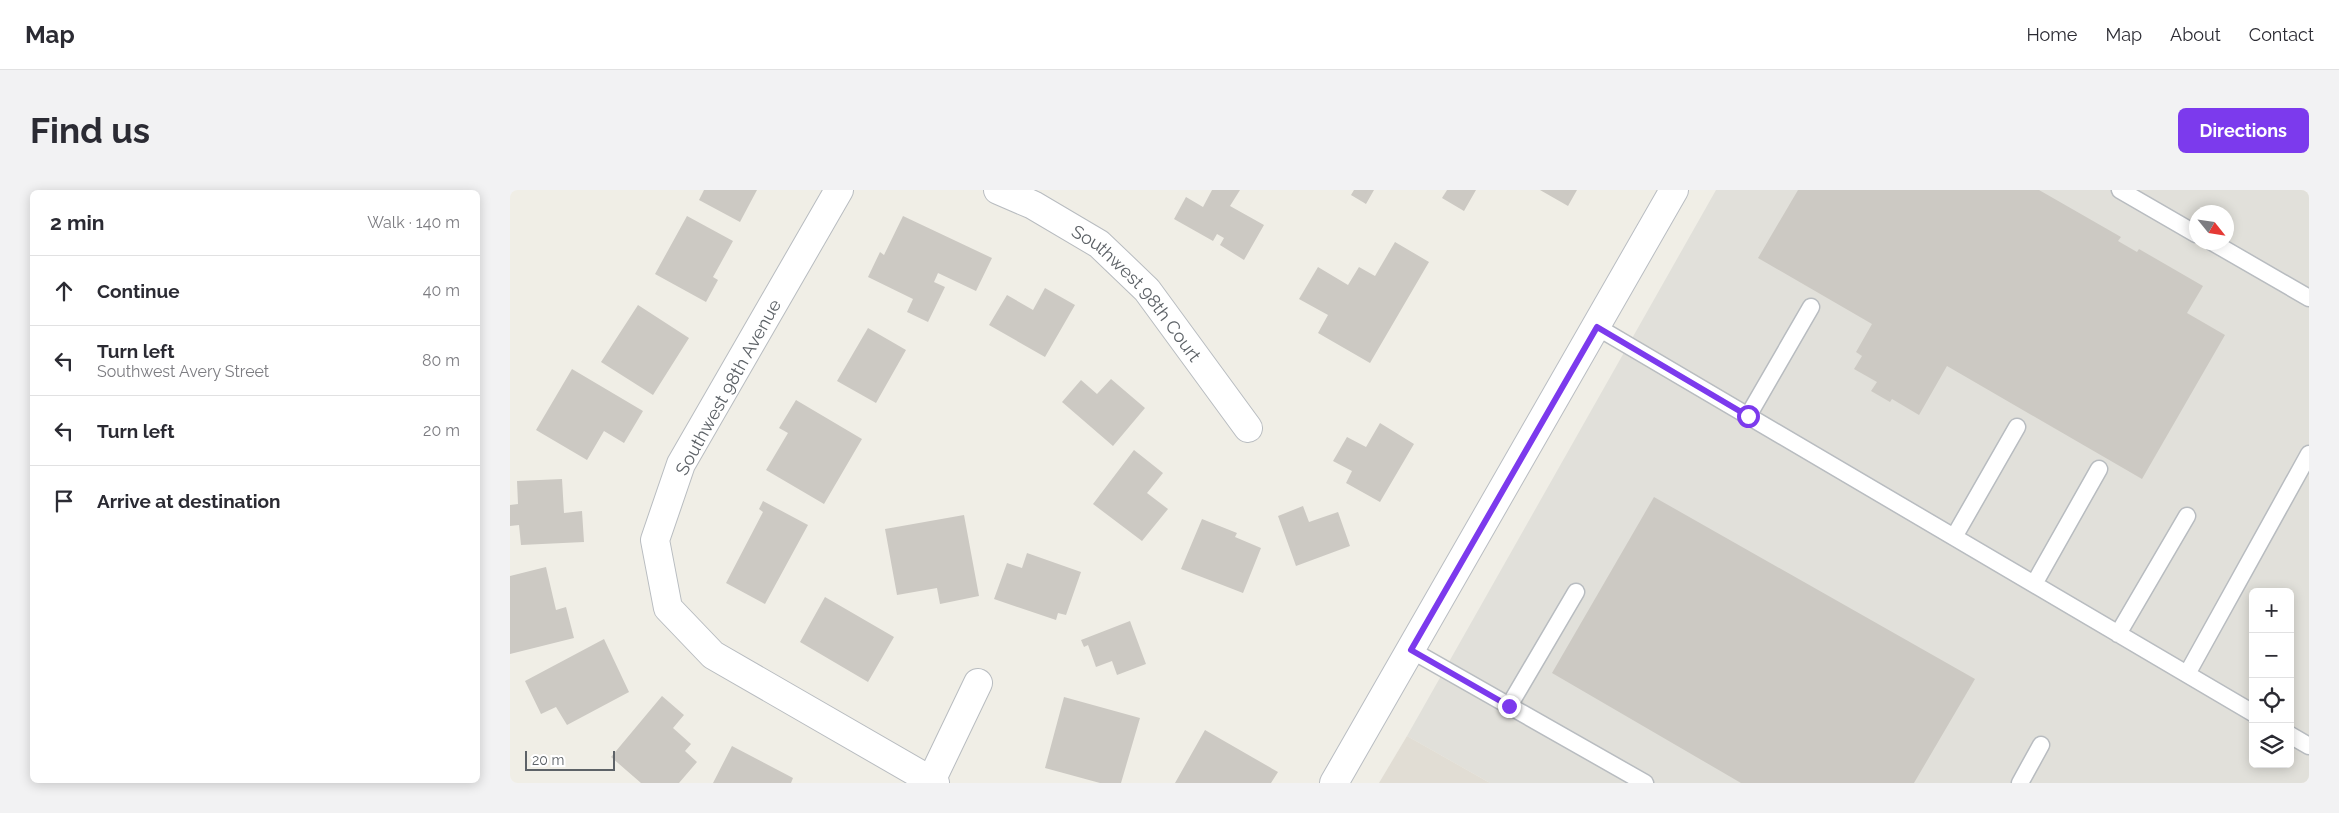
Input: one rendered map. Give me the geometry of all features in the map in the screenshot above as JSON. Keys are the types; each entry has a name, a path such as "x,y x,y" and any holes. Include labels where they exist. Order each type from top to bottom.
{"street":[{"name":"Southwest 98th Avenue","path":"840,190 681,464 655,540 668,608 713,655 933,782 978,683"},
{"name":"Southwest 98th Court","path":"998,190 1033,205 1099,244 1140,283 1248,428"},
{"path":"1334,783 1674,190"}],"lane":[{"path":"2120,190 2189,230"},
{"path":"2226,250 2309,298"},
{"path":"1748,416 1811,307"},
{"path":"1597,327 2249,711"},
{"path":"1954,537 2017,427"},
{"path":"2186,674 2309,454"},
{"path":"2034,584 2099,469"},
{"path":"2118,634 2187,516"},
{"path":"1509,706 1576,592"},
{"path":"1411,650 1645,783"},
{"path":"2294,737 2309,746"},
{"path":"2020,783 2041,745"}],"shaded area":[{"path":"1716,190 2309,190 2309,783 1490,783 1407,736"},
{"path":"1407,736 1490,783 1379,783"}],"building":[{"path":"704,190 757,190 740,222 699,200"},
{"path":"1212,190 1240,190 1230,206 1264,225 1244,260 1220,245 1224,238 1217,234 1213,241 1174,219 1186,197 1203,207"},
{"path":"1354,190 1374,190 1366,204 1351,195"},
{"path":"1447,190 1476,190 1464,211 1442,198"},
{"path":"1540,190 1577,190 1568,206"},
{"path":"1798,190 2039,190 2121,237 2118,241 2137,252 2139,249 2203,286 2187,313 2225,335 2142,479 1947,366 1919,415 1892,399 1890,402 1871,391 1877,382 1854,369 1862,356 1856,352 1872,324 1758,258"},
{"path":"687,216 733,241 713,277 718,280 706,302 655,274"},
{"path":"903,216 992,258 976,291 938,273 934,282 945,287 928,322 907,312 913,299 868,277 880,252 884,255"},
{"path":"1395,242 1429,262 1370,363 1318,333 1328,315 1299,299 1318,267 1348,285 1359,267 1375,276"},
{"path":"1045,288 1075,305 1045,357 989,325 1007,295 1033,310"},
{"path":"638,305 689,338 653,395 601,362"},
{"path":"868,328 906,350 876,403 837,381"},
{"path":"572,369 643,411 624,443 604,431 587,460 536,430"},
{"path":"1111,379 1145,408 1113,446 1062,402 1081,380 1097,394"},
{"path":"796,400 862,439 824,504 766,470 788,433 779,428"},
{"path":"1380,423 1414,444 1380,502 1346,483 1352,471 1333,461 1347,437 1366,447"},
{"path":"1134,450 1163,473 1147,493 1168,509 1142,541 1093,504"},
{"path":"562,479 564,513 582,511 584,542 521,545 519,525 510,526 510,505 518,504 517,481"},
{"path":"1654,497 1975,679 1914,783 1741,783 1552,673"},
{"path":"763,501 808,525 765,604 726,583 763,512 759,509"},
{"path":"1303,506 1309,522 1338,512 1350,546 1296,566 1278,516"},
{"path":"964,515 979,596 940,604 937,588 897,595 885,529"},
{"path":"1202,519 1237,533 1235,537 1261,548 1243,593 1181,569"},
{"path":"1027,553 1081,572 1066,615 1058,613 1056,620 994,599 1007,563 1022,568"},
{"path":"546,567 556,610 566,607 574,638 510,654 510,576"},
{"path":"825,597 894,637 868,682 800,642"},
{"path":"1130,621 1146,664 1117,675 1112,661 1096,667 1088,645 1084,647 1081,640"},
{"path":"604,639 629,692 567,725 556,707 541,714 525,681"},
{"path":"662,696 684,715 673,728 691,744 685,751 697,762 679,783 641,783 611,757"},
{"path":"1064,697 1140,718 1121,783 1100,783 1045,768"},
{"path":"1205,730 1278,772 1271,783 1175,783"},
{"path":"732,746 793,778 791,783 713,783"}],"route":[{"path":"1509,706 1411,650 1597,327 1748,416"}]}
